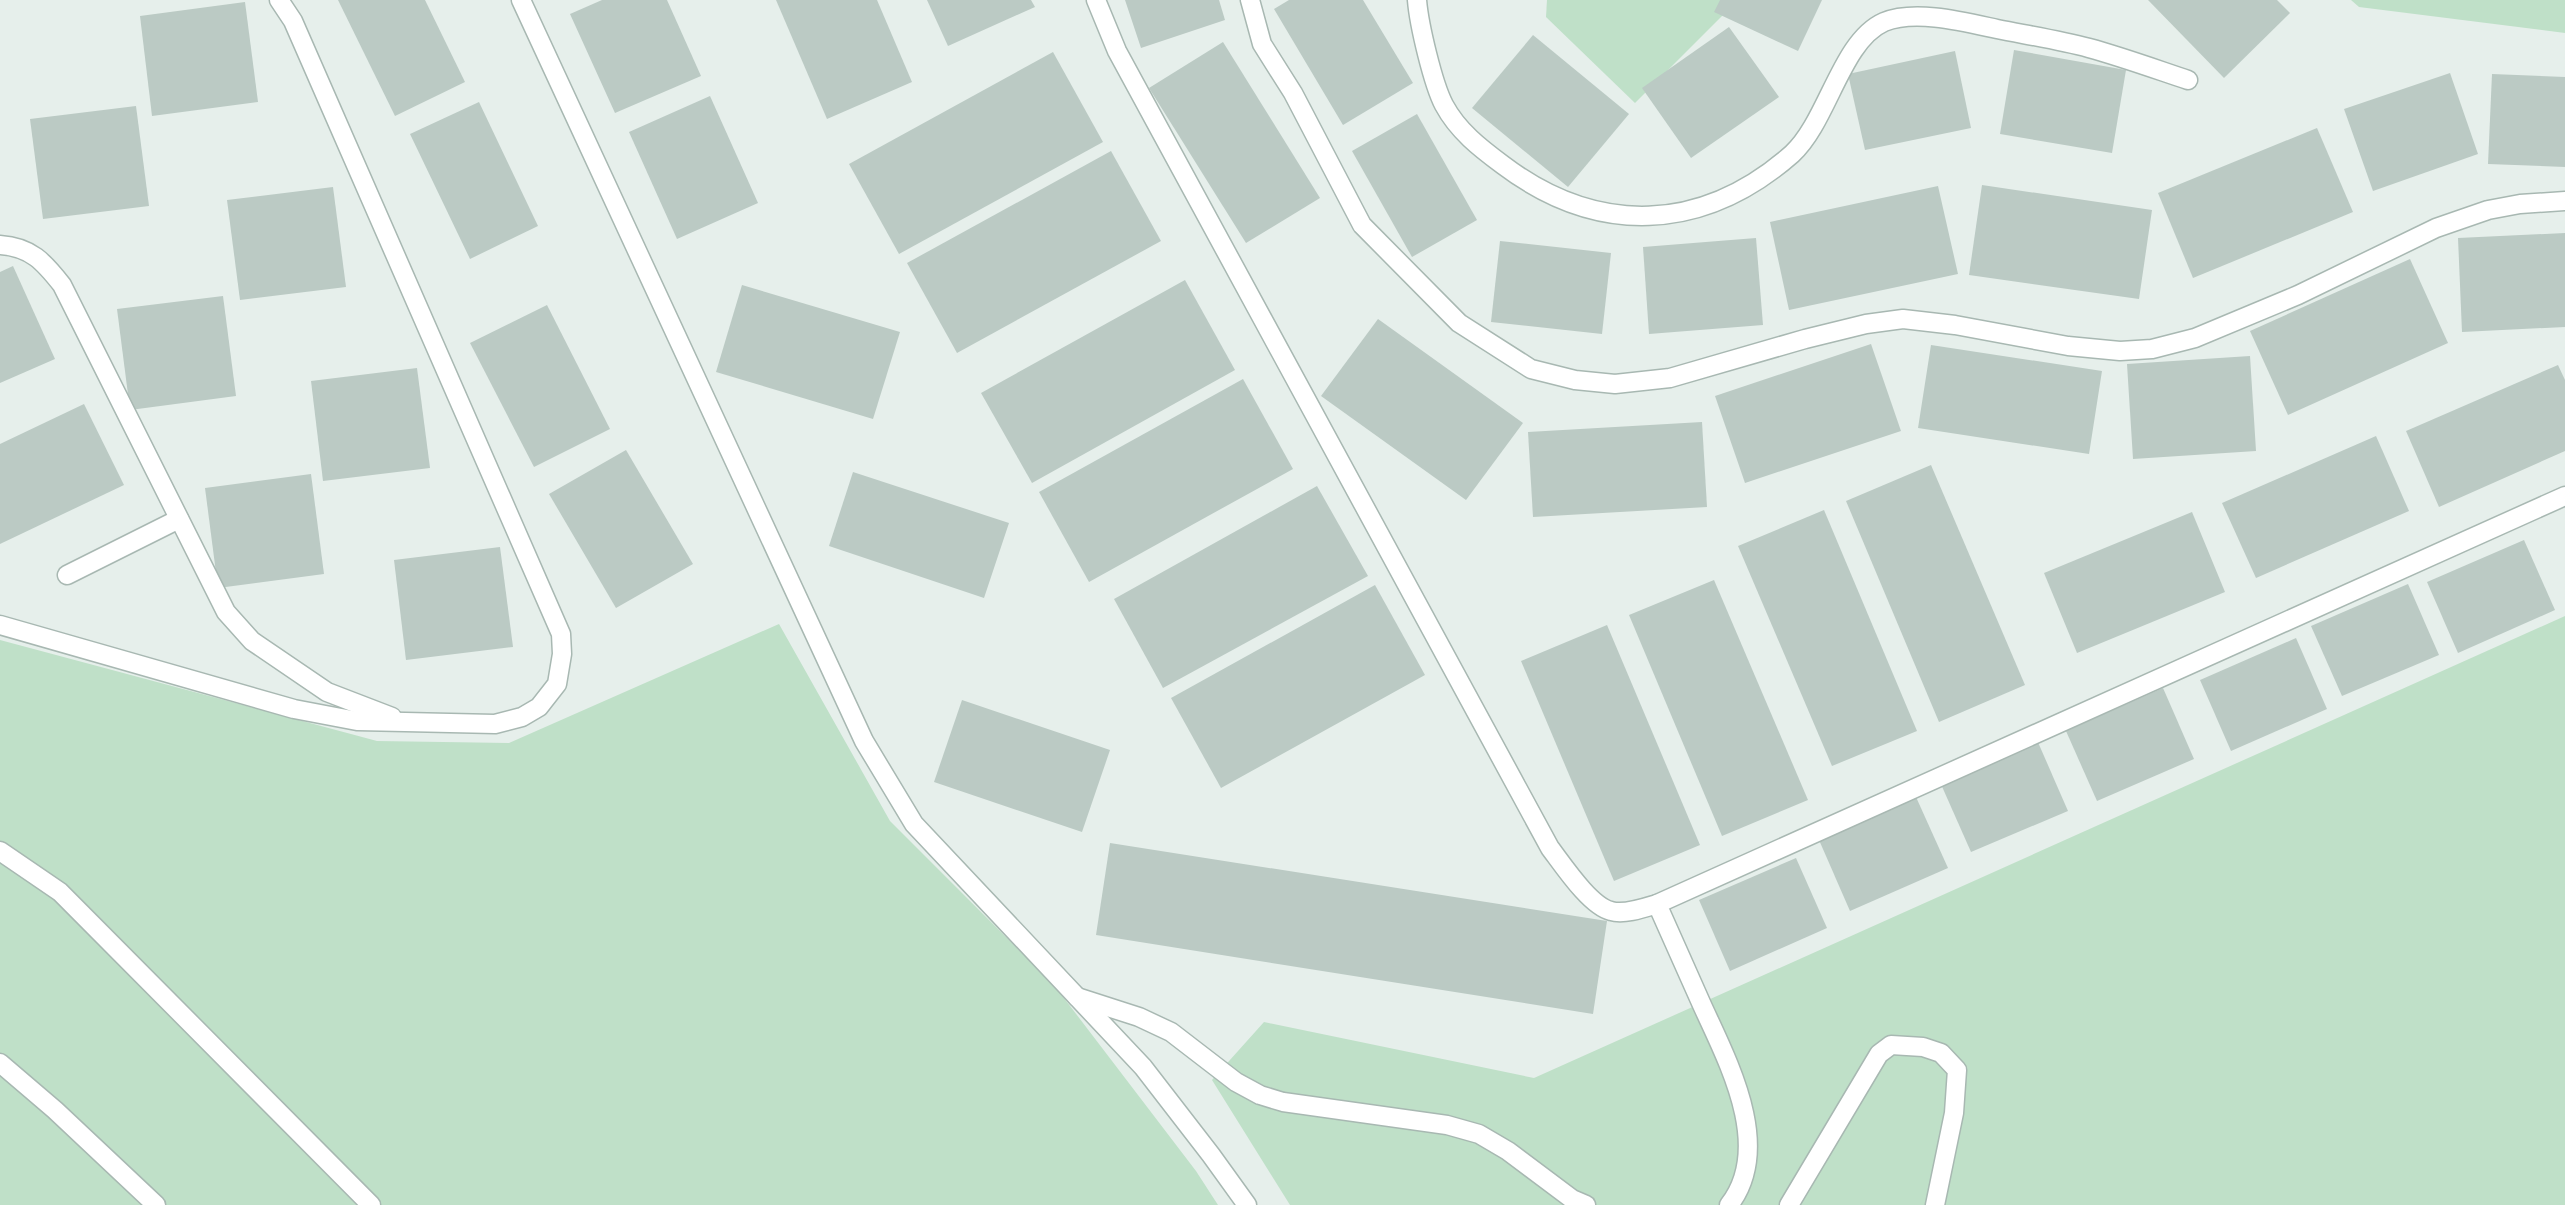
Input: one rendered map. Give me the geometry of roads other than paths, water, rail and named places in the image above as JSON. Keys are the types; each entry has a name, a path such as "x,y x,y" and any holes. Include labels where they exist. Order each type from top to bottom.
{"street":[{"path":"0,625 294,709 357,722 495,724 522,717 539,706 557,684 562,654 561,634 293,21 279,0"},
{"path":"521,0 864,741 914,824 1143,1067 1247,1205"},
{"path":"1096,0 1117,51 1550,848 1583,892 1611,912 1637,910 1657,904 2565,496"},
{"path":"1250,0 1262,44 1293,93 1362,225 1459,323 1531,369 1575,380 1615,384 1670,378 1805,339 1866,324 1903,319 1955,325 2068,346 2120,351 2152,349 2195,338 2298,295 2436,228 2488,210 2520,204 2565,201"},
{"path":"1417,0 1428,54 1444,105 1472,142 1520,178 1568,204 1610,214 1638,217 1673,215 1702,206 1735,192 1768,173 1794,152 1815,125 1855,49 1865,35 1884,22 1906,16 1954,20 2089,48 2188,80"},
{"path":"0,245 17,246 43,261 62,285 226,612 252,641 327,692 405,722"},
{"path":"67,574 179,519"},
{"path":"0,850 60,892 371,1205"},
{"path":"1657,904 1738,1085 1746,1126 1748,1160 1737,1195 1729,1205"},
{"path":"1077,997 1139,1017 1171,1032 1236,1082 1260,1095 1283,1102 1447,1125 1479,1134 1508,1151 1572,1199 1586,1205"},
{"path":"1789,1205 1879,1054 1891,1045 1923,1047 1941,1053 1957,1070 1953,1113 1935,1205"},
{"path":"0,1063 55,1110 156,1205"}]}
